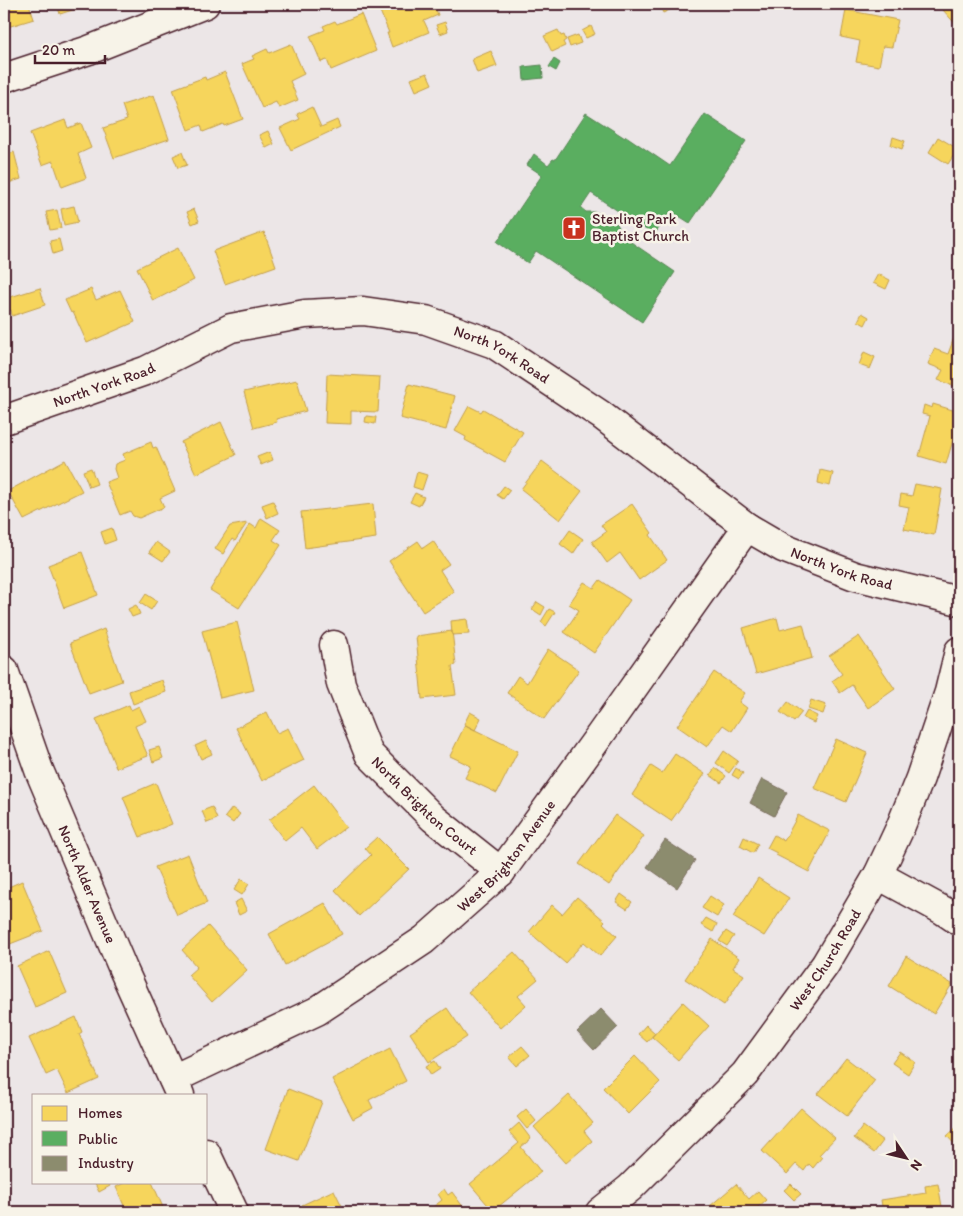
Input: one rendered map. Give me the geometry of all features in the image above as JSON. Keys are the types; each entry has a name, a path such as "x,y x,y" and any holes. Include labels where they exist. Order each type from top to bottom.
{"street":[{"path":"4,78 89,50 205,4"},
{"name":"North York Road","path":"4,420 145,371 231,328 305,314 363,311 426,320 494,344 601,415 747,527 783,548 855,576 959,601"},
{"name":"West Brighton Avenue","path":"176,1087 317,1011 424,940 501,872 747,527"},
{"name":"North Brighton Court","path":"334,645 341,684 369,754 433,818 501,872"},
{"name":"West Church Road","path":"600,1212 630,1188 746,1074 825,965 878,874 900,828 920,778 949,692 959,651"},
{"name":"North Alder Avenue","path":"4,670 39,770 123,969 176,1087"},
{"path":"878,874 959,921"},
{"path":"208,1157 234,1212"}],"building: Homes":[{"path":"4,4 29,4 34,19 4,28"},
{"path":"57,4 91,4 60,14"},
{"path":"377,4 434,4 438,15 424,21 429,32 392,47 387,33 389,33"},
{"path":"659,4 676,4 678,6 663,13"},
{"path":"950,4 959,4 959,28 943,10"},
{"path":"846,10 898,20 892,47 883,46 879,66 856,62 860,41 841,37"},
{"path":"361,14 376,51 331,70 327,60 321,62 310,36 325,30 323,26 335,21 337,24"},
{"path":"445,22 448,31 440,34 436,25"},
{"path":"591,26 595,34 586,38 582,31"},
{"path":"558,30 561,36 564,35 566,40 563,42 565,46 552,52 544,36"},
{"path":"578,35 581,43 570,47 567,39"},
{"path":"291,44 304,74 290,81 298,100 279,108 276,102 262,108 242,64 254,59 252,56 267,49 269,53"},
{"path":"491,51 497,66 477,73 472,59"},
{"path":"225,72 243,119 203,132 201,125 188,130 173,89 205,77 206,80"},
{"path":"427,73 432,84 416,91 411,79"},
{"path":"154,95 169,139 114,158 103,128 127,120 122,105"},
{"path":"312,107 321,127 337,120 340,127 291,150 280,128 300,119 297,114"},
{"path":"65,120 68,128 81,123 91,148 78,154 86,178 62,187 53,161 42,165 30,133"},
{"path":"268,131 274,144 266,148 259,135"},
{"path":"893,137 905,141 902,149 891,145"},
{"path":"938,137 958,149 948,164 929,152"},
{"path":"14,152 21,179 5,184 4,155"},
{"path":"182,152 187,165 178,168 173,156"},
{"path":"74,206 78,222 64,225 61,209"},
{"path":"194,209 199,221 192,224 187,212"},
{"path":"57,210 61,228 50,230 46,212"},
{"path":"264,232 276,266 225,284 213,251"},
{"path":"59,239 62,251 53,254 50,241"},
{"path":"178,248 194,280 153,301 137,268"},
{"path":"878,274 890,280 886,289 873,283"},
{"path":"40,288 45,305 12,316 11,310 4,312 4,302 7,301 7,298"},
{"path":"91,289 96,300 120,290 135,322 87,343 73,312 71,313 65,300"},
{"path":"862,313 869,317 865,325 858,321"},
{"path":"955,335 959,336 959,388 938,380 943,370 928,364 934,349 948,354"},
{"path":"864,352 875,357 870,369 859,365"},
{"path":"327,374 380,377 378,412 351,411 351,424 325,423"},
{"path":"297,380 306,411 276,419 277,422 254,428 244,392"},
{"path":"409,384 455,396 446,430 400,418"},
{"path":"933,404 959,412 957,425 959,427 956,440 953,440 946,464 919,456 930,416 922,414 924,405 932,408"},
{"path":"469,406 481,412 483,409 523,432 505,462 465,440 466,437 455,431"},
{"path":"366,416 376,417 375,424 365,422"},
{"path":"221,422 236,455 196,474 181,442"},
{"path":"151,442 153,448 156,447 175,491 160,498 164,507 139,518 133,516 130,511 120,515 106,482 117,478 114,469 115,464 125,460 123,454"},
{"path":"270,452 273,460 261,465 257,457"},
{"path":"65,460 82,491 24,520 8,491"},
{"path":"542,461 582,491 560,520 521,489"},
{"path":"91,468 97,484 89,487 83,471"},
{"path":"820,470 833,473 830,486 818,483"},
{"path":"417,472 427,475 422,490 413,487"},
{"path":"915,484 942,489 934,535 904,529 909,507 899,505 901,494 912,496"},
{"path":"504,486 510,490 503,499 497,495"},
{"path":"415,493 424,497 419,506 410,502"},
{"path":"273,501 278,513 267,518 262,505"},
{"path":"373,504 376,538 305,548 301,512"},
{"path":"632,504 652,533 650,535 667,560 639,580 620,553 607,563 592,542 606,532 601,525"},
{"path":"261,518 280,530 273,540 281,545 239,608 210,590 250,524 256,528"},
{"path":"247,523 235,541 232,539 223,554 215,549 230,526"},
{"path":"112,528 116,540 105,544 101,532"},
{"path":"570,530 583,539 573,554 560,544"},
{"path":"418,541 423,548 433,541 449,564 440,570 454,592 423,612 389,561"},
{"path":"156,542 170,552 163,561 149,552"},
{"path":"82,552 98,595 64,608 48,565"},
{"path":"600,580 630,600 594,653 564,632 579,610 569,604 584,582 594,588"},
{"path":"146,594 157,601 151,610 140,603"},
{"path":"537,602 545,607 541,615 532,609"},
{"path":"136,605 140,614 132,617 128,609"},
{"path":"549,609 555,612 546,626 541,622"},
{"path":"777,618 780,630 803,624 812,658 756,674 743,628"},
{"path":"467,619 469,634 452,635 451,621"},
{"path":"237,622 254,690 220,698 202,631"},
{"path":"104,629 122,681 89,693 70,643"},
{"path":"452,631 456,665 452,666 456,695 422,699 416,636"},
{"path":"859,636 895,689 868,708 852,685 840,693 832,681 842,674 829,656"},
{"path":"548,649 579,670 544,719 507,693 518,676 527,683"},
{"path":"714,672 745,693 739,702 747,708 732,731 723,725 707,747 677,726"},
{"path":"162,680 166,692 133,704 129,691"},
{"path":"811,700 826,705 823,714 808,709"},
{"path":"788,702 802,712 794,722 780,712"},
{"path":"129,705 131,710 139,706 146,721 135,726 148,756 116,768 96,719"},
{"path":"807,711 817,716 814,723 803,718"},
{"path":"267,712 277,733 288,728 304,760 262,781 236,728"},
{"path":"470,712 481,718 475,730 464,724"},
{"path":"465,725 518,751 497,793 465,778 471,766 450,756"},
{"path":"836,739 867,753 846,802 814,788"},
{"path":"206,741 212,754 201,759 195,746"},
{"path":"159,747 163,758 153,762 149,750"},
{"path":"724,751 738,761 729,773 716,763"},
{"path":"675,754 705,774 671,821 632,795 651,766 662,773"},
{"path":"715,768 726,776 721,783 710,775"},
{"path":"736,768 743,773 739,779 732,775"},
{"path":"156,783 172,824 140,837 123,797"},
{"path":"314,785 346,827 317,849 301,828 285,841 269,820"},
{"path":"212,807 217,819 207,823 202,811"},
{"path":"232,808 240,814 233,823 225,817"},
{"path":"615,815 644,836 609,885 579,864"},
{"path":"798,815 830,831 809,872 776,855 777,853 767,848 774,835 784,841"},
{"path":"377,837 409,869 359,916 335,890 371,855 365,848"},
{"path":"744,837 758,844 753,853 740,846"},
{"path":"188,854 207,903 177,915 155,867"},
{"path":"758,878 789,898 764,936 733,917"},
{"path":"241,879 249,884 242,895 234,890"},
{"path":"22,881 43,931 10,944 4,929 4,889"},
{"path":"621,894 632,902 627,909 616,902"},
{"path":"710,896 724,905 717,917 702,908"},
{"path":"577,897 605,921 603,923 617,936 600,956 584,942 565,963 529,932 552,905 562,914"},
{"path":"241,899 247,911 239,915 234,903"},
{"path":"325,903 342,934 285,965 269,934"},
{"path":"706,918 717,924 713,932 701,925"},
{"path":"208,926 247,970 212,1002 188,975 197,967 182,950"},
{"path":"726,931 734,936 727,946 719,941"},
{"path":"712,939 739,958 733,968 744,975 724,1005 685,979"},
{"path":"49,951 67,993 35,1007 17,966"},
{"path":"514,952 538,979 518,996 526,1005 500,1028 468,992"},
{"path":"906,956 952,984 934,1014 889,986"},
{"path":"683,1002 709,1026 678,1060 652,1037"},
{"path":"447,1008 467,1037 429,1062 410,1033"},
{"path":"76,1017 82,1032 79,1034 99,1079 68,1093 57,1070 46,1075 29,1038"},
{"path":"646,1025 655,1033 647,1042 638,1034"},
{"path":"522,1046 530,1055 517,1066 509,1057"},
{"path":"390,1049 406,1081 369,1100 373,1108 353,1119 332,1079"},
{"path":"900,1052 915,1062 908,1074 892,1063"},
{"path":"635,1056 660,1082 628,1114 603,1088"},
{"path":"846,1058 875,1080 847,1116 818,1094"},
{"path":"435,1061 440,1069 431,1075 426,1066"},
{"path":"288,1089 322,1102 299,1161 266,1149"},
{"path":"569,1095 593,1123 584,1131 592,1141 566,1163 534,1127"},
{"path":"801,1108 835,1138 819,1155 822,1157 813,1168 809,1164 804,1171 796,1164 787,1174 762,1151"},
{"path":"526,1109 536,1121 527,1129 517,1117"},
{"path":"519,1123 531,1139 521,1147 541,1172 493,1211 470,1184 519,1143 509,1132"},
{"path":"863,1126 883,1141 874,1153 854,1138"},
{"path":"959,1127 959,1149 947,1136"},
{"path":"95,1184 109,1184 110,1186 99,1192"},
{"path":"122,1184 153,1184 165,1212 129,1212 127,1207 125,1208 116,1187"},
{"path":"736,1184 749,1199 758,1191 766,1200 757,1208 760,1211 703,1212"},
{"path":"791,1184 801,1194 794,1200 784,1190"},
{"path":"938,1184 943,1212 883,1212 881,1200 926,1193 925,1186"},
{"path":"444,1189 448,1195 452,1192 467,1212 427,1212 442,1200 438,1194"},
{"path":"334,1190 345,1212 306,1212 302,1205"}],"building: Public":[{"path":"554,59 560,63 556,71 549,67"},
{"path":"542,65 543,78 524,80 523,67"},
{"name":"Sterling Park Baptist Church","path":"586,113 625,138 626,136 670,166 705,114 746,141 690,223 671,211 654,235 591,193 581,208 586,212 596,212 611,219 617,224 625,238 675,272 642,322 536,251 528,263 497,242 542,175 527,165 534,154 548,165 553,159 555,160"}],"building: Industry":[{"path":"762,779 787,792 774,816 750,803"},
{"path":"665,840 695,860 677,888 647,867"},
{"path":"601,1009 618,1027 594,1050 577,1032"}],"place":[{"name":"Sterling Park Baptist Church","path":"574,228"}]}
